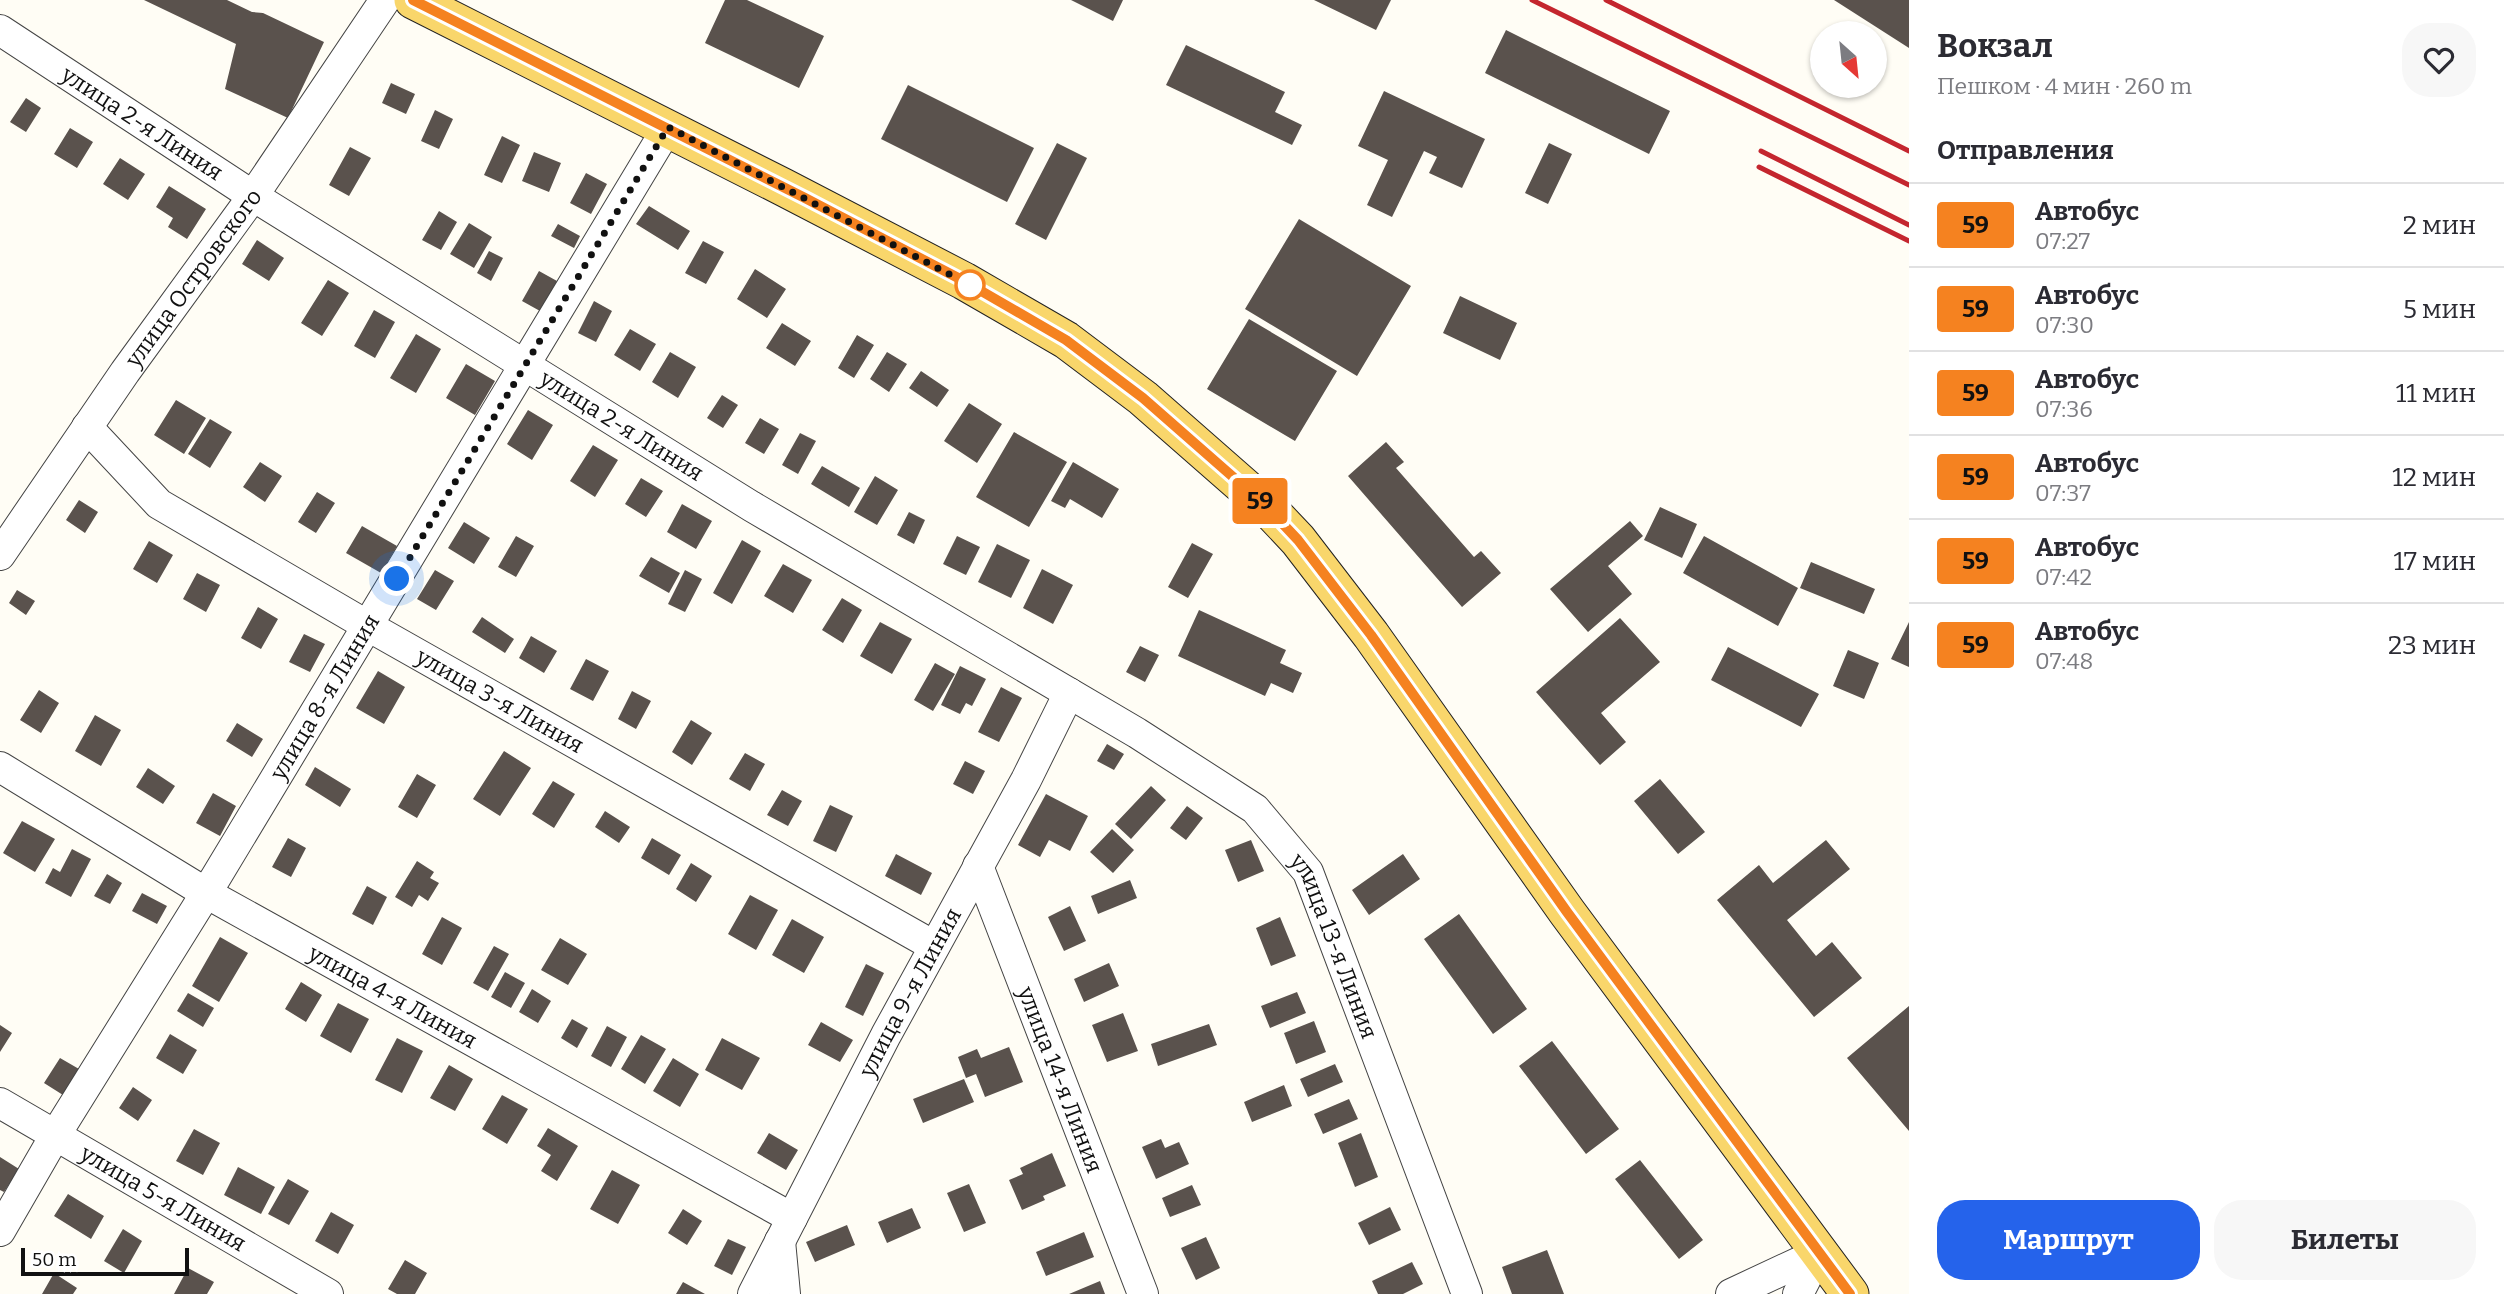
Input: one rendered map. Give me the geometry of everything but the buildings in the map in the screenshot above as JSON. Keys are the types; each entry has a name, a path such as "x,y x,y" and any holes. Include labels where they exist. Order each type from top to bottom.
{"main road":[{"path":"413,0 668,127 964,281 1066,340 1143,398 1265,505 1298,540 1371,635 1567,912 1850,1294"}],"street":[{"name":"улица Островского","path":"0,555 87,427 253,196 385,0"},
{"name":"улица 2-я Линия","path":"0,30 253,196 751,506 1072,695"},
{"name":"улица 8-я Линия","path":"0,1231 55,1134 206,893 668,127"},
{"name":"улица 3-я Линия","path":"87,427 159,504 368,626 934,946"},
{"name":"улица 9-я Линия","path":"753,1294 886,1035 1072,695"},
{"name":"улица 13-я Линия","path":"1072,695 1137,733 1255,809 1308,872 1467,1294"},
{"name":"улица 4-я Линия","path":"0,767 206,893 786,1229"},
{"name":"улица 14-я Линия","path":"978,866 1143,1294"},
{"name":"улица 5-я Линия","path":"0,1103 328,1294"},
{"path":"785,1294 786,1229"},
{"path":"1731,1294 1819,1253"},
{"path":"1798,1294 1819,1253"}],"railway":[{"path":"1532,0 1909,185"},
{"path":"1606,0 1909,151"},
{"path":"1761,151 1909,225"},
{"path":"1759,167 1909,241"}],"bus line":[{"name":"59","path":"413,0 805,198 964,281 1066,340 1143,398 1265,505 1298,540 1371,635 1567,912 1850,1294"}],"route":[{"path":"397,579 668,127 970,285"}]}
